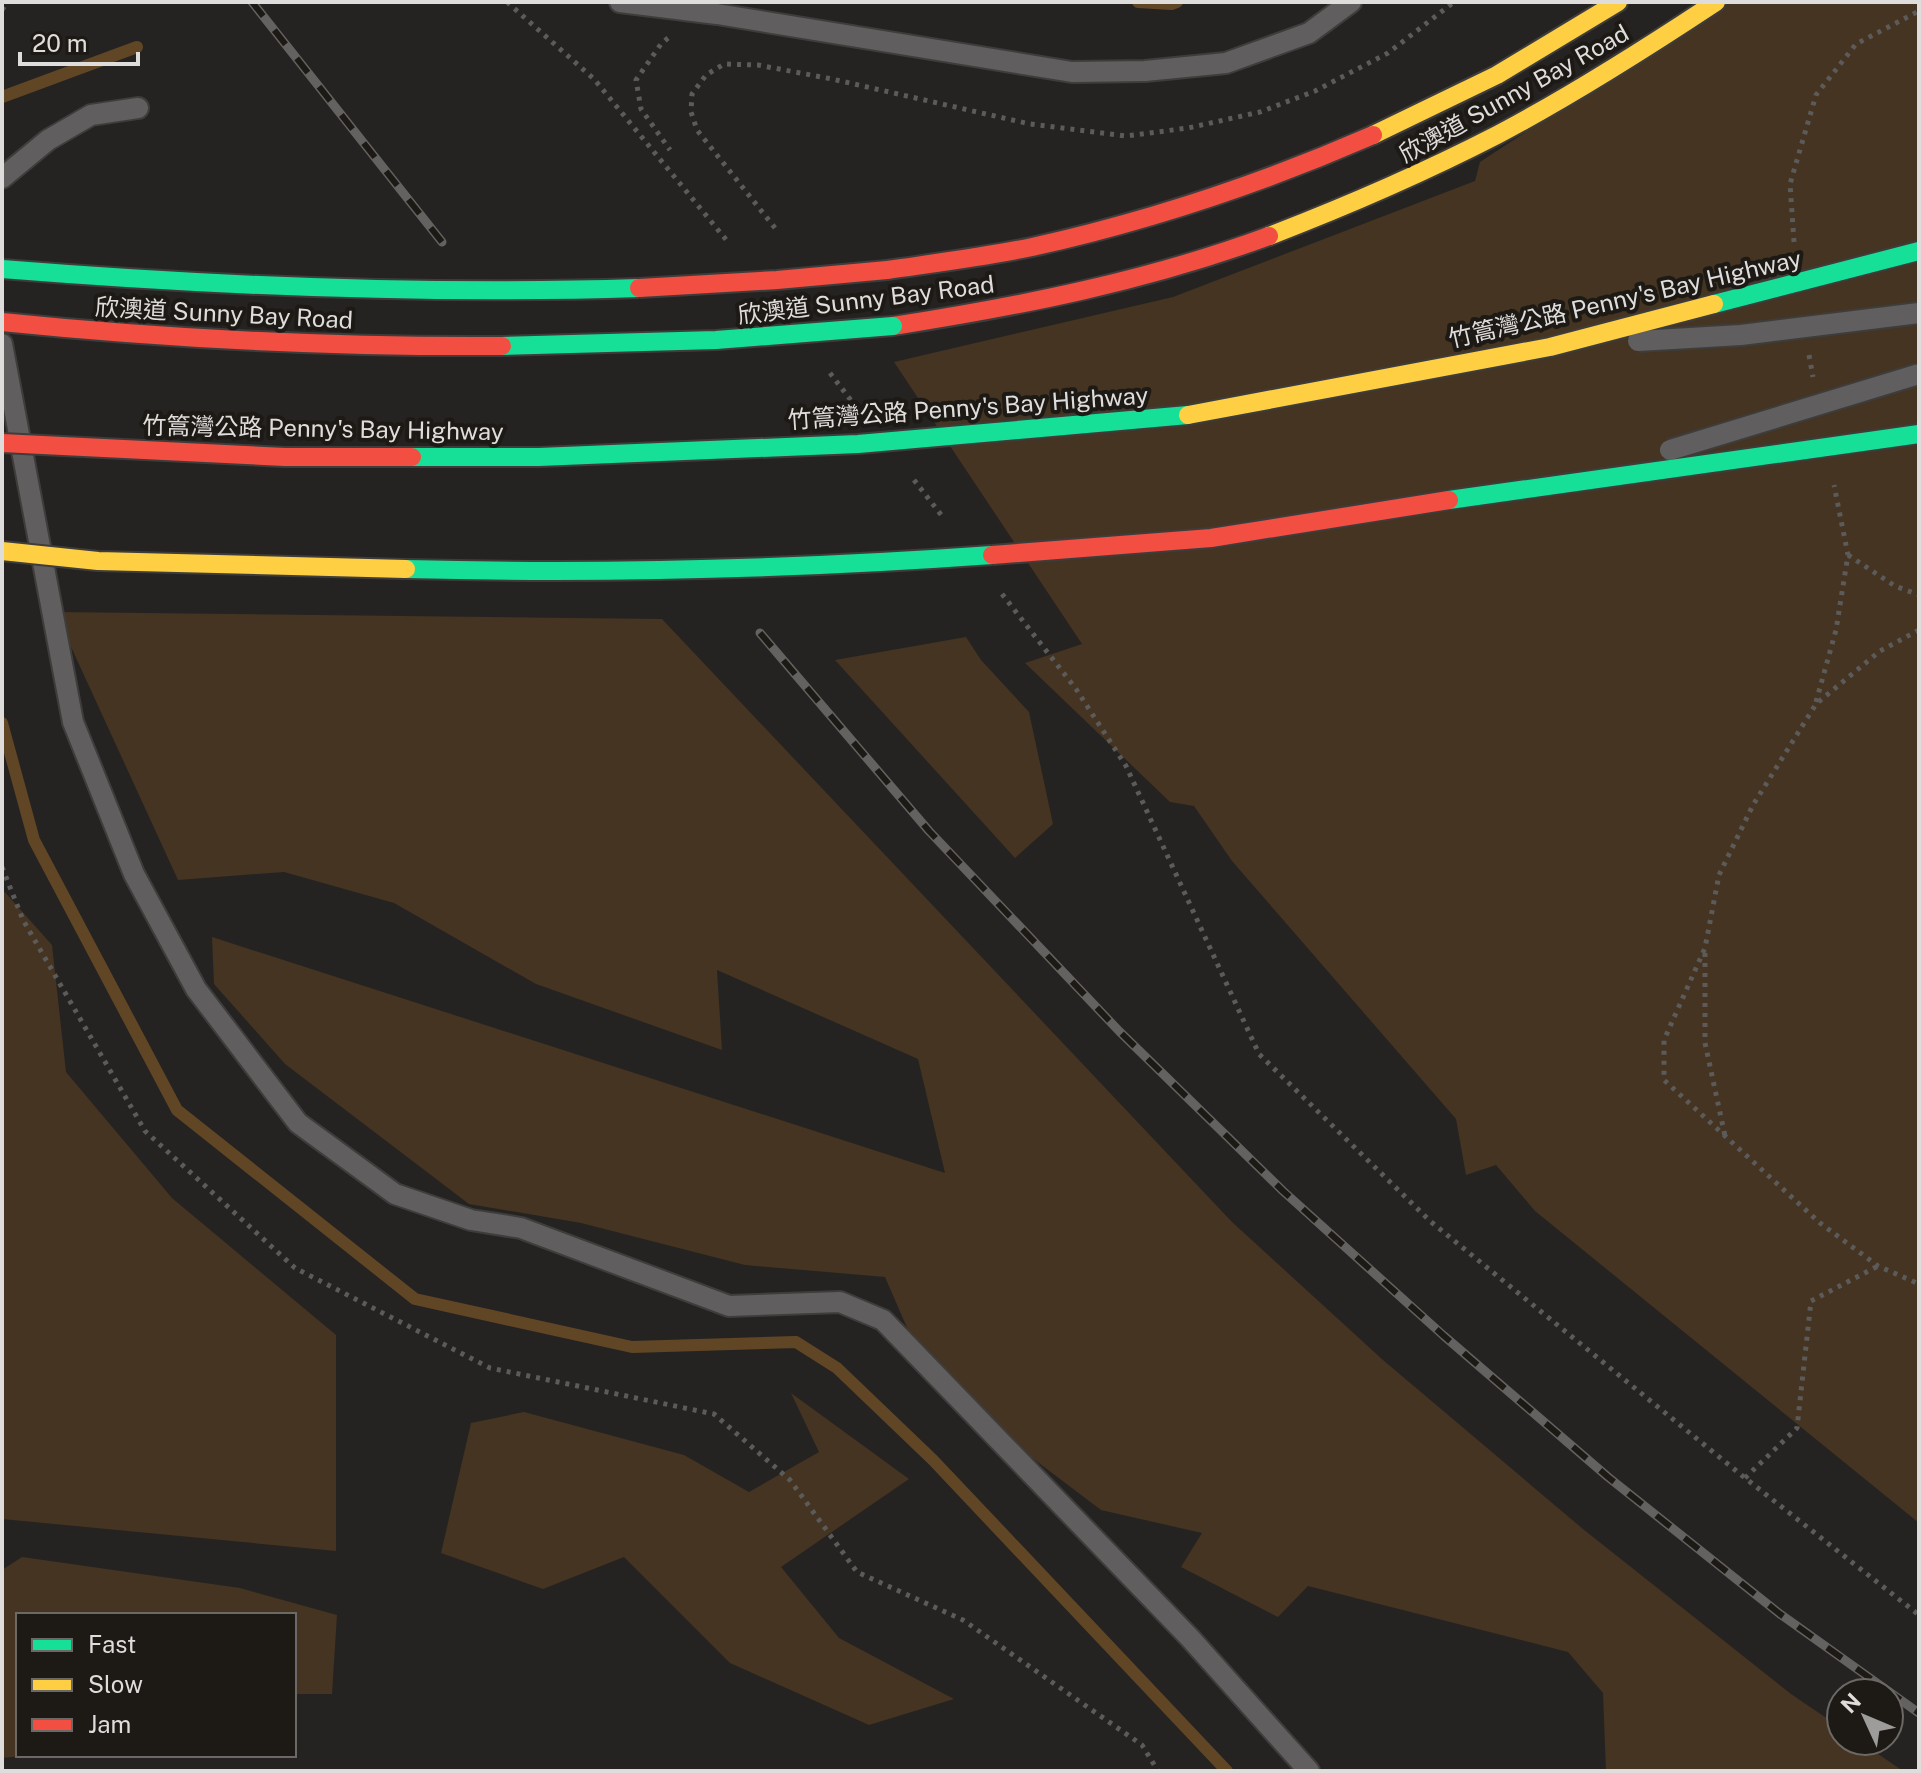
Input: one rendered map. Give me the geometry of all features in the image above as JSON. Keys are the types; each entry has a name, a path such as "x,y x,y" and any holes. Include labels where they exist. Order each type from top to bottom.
{"main road":[{"name":"欣澳道 Sunny Bay Road","path":"2,269 223,285 503,290 661,288 784,281 887,270 1032,247 1233,190 1329,154 1457,97 1538,52 1618,2"},
{"name":"欣澳道 Sunny Bay Road","path":"2,322 180,338 356,346 566,346 706,342 893,326 1010,307 1101,288 1222,253 1331,214 1509,130 1618,67 1716,2"},
{"name":"竹篙灣公路 Penny's Bay Highway","path":"2,443 285,457 539,457 858,444 1189,415 1550,347 1919,251"},
{"path":"2,551 98,561 541,572 856,565 1211,538 1565,482 1919,434"}],"lane":[{"path":"620,2 1072,72 1145,71 1226,63 1309,33 1351,2"},
{"path":"2,178 48,140 91,115 138,108"},
{"path":"1550,347 1741,335 1919,313"},
{"path":"2,344 73,722 134,874 196,989 298,1123 395,1194 458,1216 521,1228 729,1306 840,1302 883,1320 1190,1638 1309,1771"},
{"path":"1565,482 1919,374"}],"path":[{"path":"2,10 7,2"},
{"path":"507,2 594,79 735,251"},
{"path":"775,228 697,130 691,112 692,94 706,75 724,64 758,65 832,79 1030,124 1126,136 1188,128 1260,112 1315,91 1388,53 1454,2"},
{"path":"670,150 641,109 636,80 661,44 705,13"},
{"path":"823,364 862,414"},
{"path":"911,476 950,526"},
{"path":"1848,555 1895,586 1919,595"},
{"path":"998,589 1076,689 1126,766 1259,1054 1430,1221 1745,1478 1919,1615"},
{"path":"1725,1136 1705,1043 1705,948 1719,875 1753,805 1816,704 1880,651 1919,630"},
{"path":"2,867 23,920 145,1131 295,1268 490,1368 714,1414 790,1480 857,1572 963,1620 1142,1745 1158,1771"},
{"path":"1705,948 1664,1040 1664,1080 1820,1223 1878,1266 1919,1284"},
{"path":"1745,1478 1797,1428 1811,1301 1878,1266"}],"shaded area":[{"path":"1723,2 1919,2 1919,1523 1535,1211 1496,1165 1466,1175 1456,1119 1232,861 1194,806 1170,802 1025,663 1082,644 894,362 1173,297 1475,181 1480,162"},
{"path":"55,612 662,619 1232,1222 1383,1360 1583,1529 1791,1694 1825,1717 1825,1757 1882,1757 1903,1771 1606,1771 1603,1693 1568,1652 1308,1586 1278,1617 1181,1567 1202,1533 1101,1510 1019,1448 908,1330 885,1277 745,1265 581,1223 469,1204 285,1064 214,984 212,937 945,1173 918,1059 717,970 722,1050 536,984 394,903 284,872 178,880"},
{"path":"966,637 981,660 1029,712 1053,824 1015,858 835,660"},
{"path":"2,889 52,945 66,1072 172,1198 336,1335 336,1551 2,1519"},
{"path":"791,1393 909,1479 781,1567 839,1638 954,1699 869,1725 730,1663 624,1557 543,1589 441,1553 471,1423 524,1412 684,1455 749,1492 819,1452"},
{"path":"22,1557 240,1588 337,1615 332,1694 296,1694 296,1613 16,1613 16,1757 2,1758 2,1570"}],"waterway":[{"path":"1138,2 1177,2"},
{"path":"2,97 137,47"},
{"path":"2,723 34,840 177,1110 415,1299 632,1347 796,1342 837,1368 933,1460 1227,1771"}],"railway":[{"path":"252,2 442,242"},
{"path":"760,633 929,831 1119,1031 1283,1191 1444,1336 1608,1477 1780,1614 1919,1713"}],"traffic: slow":[{"path":"1373,135 1497,75 1618,2"},
{"path":"1269,236 1441,163 1497,135 1608,71 1716,2"},
{"path":"1188,415 1550,347 1714,304"},
{"path":"2,551 98,561 406,569"}],"traffic: jam":[{"path":"887,270 1014,251 1076,237 1248,185 1373,135"},
{"path":"893,326 989,310 1130,279 1269,236"},
{"path":"639,288 887,270"},
{"path":"2,322 252,341 502,346"},
{"path":"2,443 285,457 412,457"},
{"path":"992,555 1211,538 1449,500"}],"traffic: fast":[{"path":"1714,304 1919,251"},
{"path":"2,269 320,288 639,288"},
{"path":"502,346 716,340 893,326"},
{"path":"412,457 539,457 858,444 1188,415"},
{"path":"1449,500 1919,434"},
{"path":"406,569 699,569 992,555"}]}
